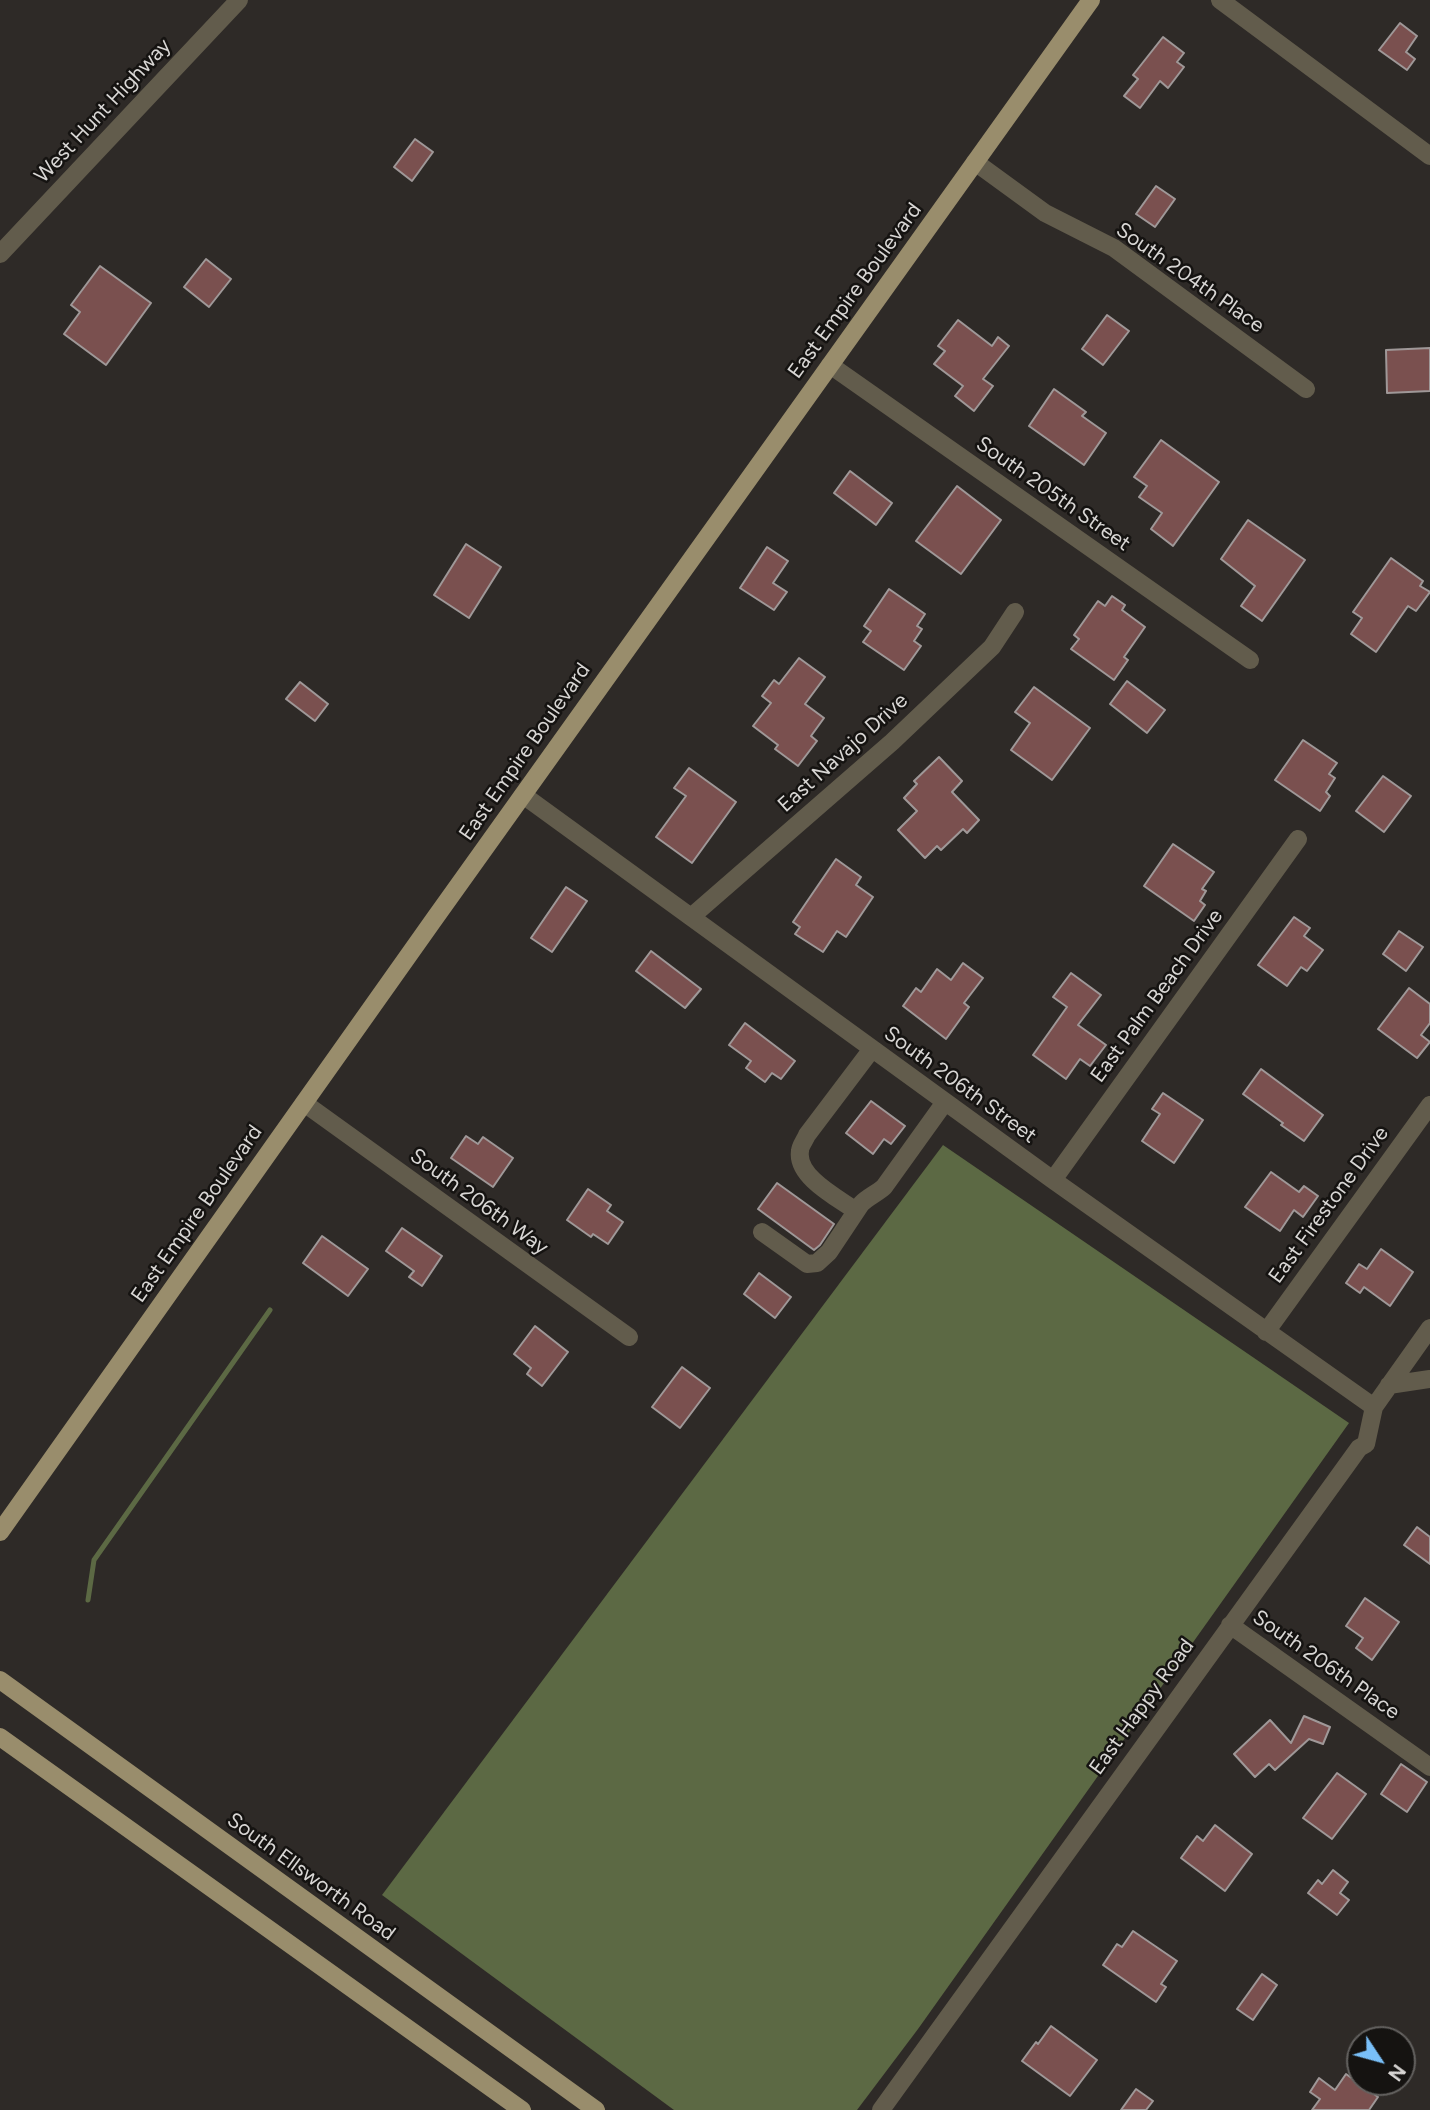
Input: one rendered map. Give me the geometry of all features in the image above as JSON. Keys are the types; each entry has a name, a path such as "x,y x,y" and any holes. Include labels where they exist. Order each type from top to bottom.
{"main road":[{"name":"East Empire Boulevard","path":"0,1532 1091,0"},
{"name":"South Ellsworth Road","path":"0,1680 596,2110"},
{"path":"0,1737 522,2110"}],"street":[{"name":"West Hunt Highway","path":"0,254 239,0"},
{"path":"1220,0 1430,156"},
{"name":"South 204th Place","path":"975,162 1045,213 1114,248 1306,389"},
{"name":"South 205th Street","path":"830,365 1250,660"},
{"name":"East Navajo Drive","path":"691,916 892,742 992,647 1015,612"},
{"name":"South 206th Street","path":"523,795 1053,1180 1374,1406"},
{"name":"East Palm Beach Drive","path":"1053,1180 1298,839"},
{"path":"856,1211 807,1176 801,1163 800,1150 807,1136 872,1049"},
{"path":"762,1232 807,1264 817,1263 829,1252 867,1198 875,1196 884,1187 945,1102"},
{"name":"South 206th Way","path":"304,1103 629,1337"},
{"name":"East Firestone Drive","path":"1266,1332 1430,1105"},
{"name":"East Happy Road","path":"881,2110 1230,1625 1359,1448 1366,1444 1374,1406 1430,1328"},
{"path":"1389,1385 1430,1380"},
{"name":"South 206th Place","path":"1230,1625 1430,1767"}],"shaded area":[{"path":"943,1145 1349,1423 918,2029 857,2110 674,2110 382,1895"}],"building":[{"path":"1400,23 1417,36 1406,52 1415,59 1407,70 1379,50"},
{"path":"1163,37 1184,53 1177,62 1184,67 1168,88 1160,81 1140,108 1124,96 1138,79 1133,75"},
{"path":"415,139 433,152 412,181 394,167"},
{"path":"1156,186 1175,199 1155,227 1136,214"},
{"path":"206,259 231,279 209,307 184,287"},
{"path":"100,266 151,303 106,365 64,334 80,312 71,305"},
{"path":"1107,315 1129,331 1103,365 1082,349"},
{"path":"958,320 992,346 998,337 1009,346 983,379 993,386 974,411 955,396 963,386 934,364 945,351 938,346"},
{"path":"1430,348 1430,391 1387,393 1386,350"},
{"path":"1054,389 1086,412 1082,416 1106,433 1084,465 1029,426"},
{"path":"1161,440 1219,482 1173,546 1151,529 1162,513 1139,497 1147,486 1134,477"},
{"path":"850,471 892,503 876,525 834,493"},
{"path":"957,486 1001,520 961,574 916,541"},
{"path":"1248,520 1305,560 1262,621 1241,606 1255,586 1221,559"},
{"path":"466,544 501,567 469,618 434,595"},
{"path":"767,547 788,561 773,583 787,592 774,610 740,588"},
{"path":"1391,558 1423,581 1420,586 1430,592 1416,611 1408,606 1376,652 1351,634 1362,618 1353,612"},
{"path":"889,589 925,614 917,626 922,629 914,641 921,646 904,670 863,642 871,631 864,626"},
{"path":"1112,596 1125,605 1122,610 1145,627 1124,657 1128,660 1114,680 1071,649 1079,639 1074,635 1098,601 1105,606"},
{"path":"799,658 825,677 805,704 824,718 811,736 817,741 798,766 775,749 778,745 753,726 771,703 762,696 774,680 779,684"},
{"path":"1127,681 1165,710 1147,733 1110,704"},
{"path":"300,682 328,704 315,721 286,699"},
{"path":"1034,687 1090,728 1052,780 1011,750 1030,723 1015,712"},
{"path":"1303,740 1337,763 1329,774 1335,778 1326,792 1330,796 1320,811 1275,780"},
{"path":"939,757 962,781 952,792 979,820 967,833 963,829 941,850 937,846 925,858 898,830 917,811 904,798 917,784 914,781"},
{"path":"689,768 736,802 692,863 656,837 686,796 674,788"},
{"path":"1383,776 1411,796 1384,832 1356,811"},
{"path":"1173,844 1214,872 1202,889 1206,891 1200,901 1205,905 1194,921 1144,886"},
{"path":"836,859 861,877 856,885 873,897 846,937 837,931 823,952 795,934 800,927 793,922"},
{"path":"566,887 587,901 552,952 531,938"},
{"path":"1294,917 1310,928 1304,936 1323,950 1307,971 1301,967 1287,986 1258,965"},
{"path":"1399,931 1423,947 1406,971 1383,954"},
{"path":"651,951 701,989 685,1008 636,971"},
{"path":"963,963 983,978 964,1003 969,1007 946,1039 903,1006 916,988 921,992 937,969 951,980"},
{"path":"1071,973 1101,995 1078,1025 1106,1045 1090,1066 1080,1059 1066,1079 1033,1055 1067,1007 1053,997"},
{"path":"1409,988 1430,1004 1430,1023 1421,1035 1430,1042 1417,1058 1378,1029"},
{"path":"745,1023 795,1061 781,1079 772,1073 765,1082 746,1068 751,1061 729,1045"},
{"path":"1261,1069 1323,1115 1304,1141 1243,1094"},
{"path":"1163,1093 1203,1120 1174,1163 1142,1141 1160,1114 1152,1109"},
{"path":"871,1101 905,1126 891,1144 884,1139 873,1154 846,1133"},
{"path":"466,1136 478,1144 483,1137 513,1158 493,1187 451,1158"},
{"path":"1271,1172 1299,1192 1304,1186 1318,1196 1303,1217 1294,1210 1280,1231 1245,1207"},
{"path":"777,1183 834,1224 814,1250 758,1209"},
{"path":"588,1189 611,1205 607,1211 623,1222 608,1244 593,1234 591,1237 567,1220"},
{"path":"402,1228 442,1256 422,1286 409,1277 414,1271 386,1251"},
{"path":"322,1236 368,1269 348,1296 303,1263"},
{"path":"1381,1249 1413,1272 1390,1306 1364,1287 1360,1293 1346,1283 1359,1264 1367,1269"},
{"path":"759,1273 791,1297 775,1318 744,1294"},
{"path":"535,1326 568,1352 542,1386 527,1374 531,1368 514,1354"},
{"path":"682,1367 710,1388 680,1428 652,1407"},
{"path":"1417,1527 1430,1537 1430,1564 1404,1545"},
{"path":"1365,1598 1399,1622 1372,1660 1356,1648 1363,1638 1346,1626"},
{"path":"1304,1716 1330,1727 1323,1744 1309,1739 1275,1770 1269,1764 1255,1777 1234,1754 1270,1720 1291,1743"},
{"path":"1401,1764 1427,1782 1407,1812 1381,1794"},
{"path":"1337,1773 1366,1794 1332,1839 1303,1818"},
{"path":"1215,1825 1252,1854 1225,1891 1181,1858 1197,1836 1203,1841"},
{"path":"1333,1870 1348,1882 1340,1893 1349,1900 1337,1915 1308,1893 1318,1880 1322,1884"},
{"path":"1133,1931 1177,1961 1161,1984 1166,1987 1156,2002 1103,1965 1117,1944 1122,1947"},
{"path":"1262,1974 1277,1985 1253,2020 1237,2009"},
{"path":"1051,2026 1097,2060 1070,2096 1022,2061"},
{"path":"1346,2074 1346,2096 1378,2097 1369,2110 1312,2110 1320,2099 1310,2092 1319,2078 1335,2090"},
{"path":"1136,2089 1153,2101 1146,2110 1121,2110"}],"waterway":[{"path":"88,1600 94,1560 270,1310"}]}
